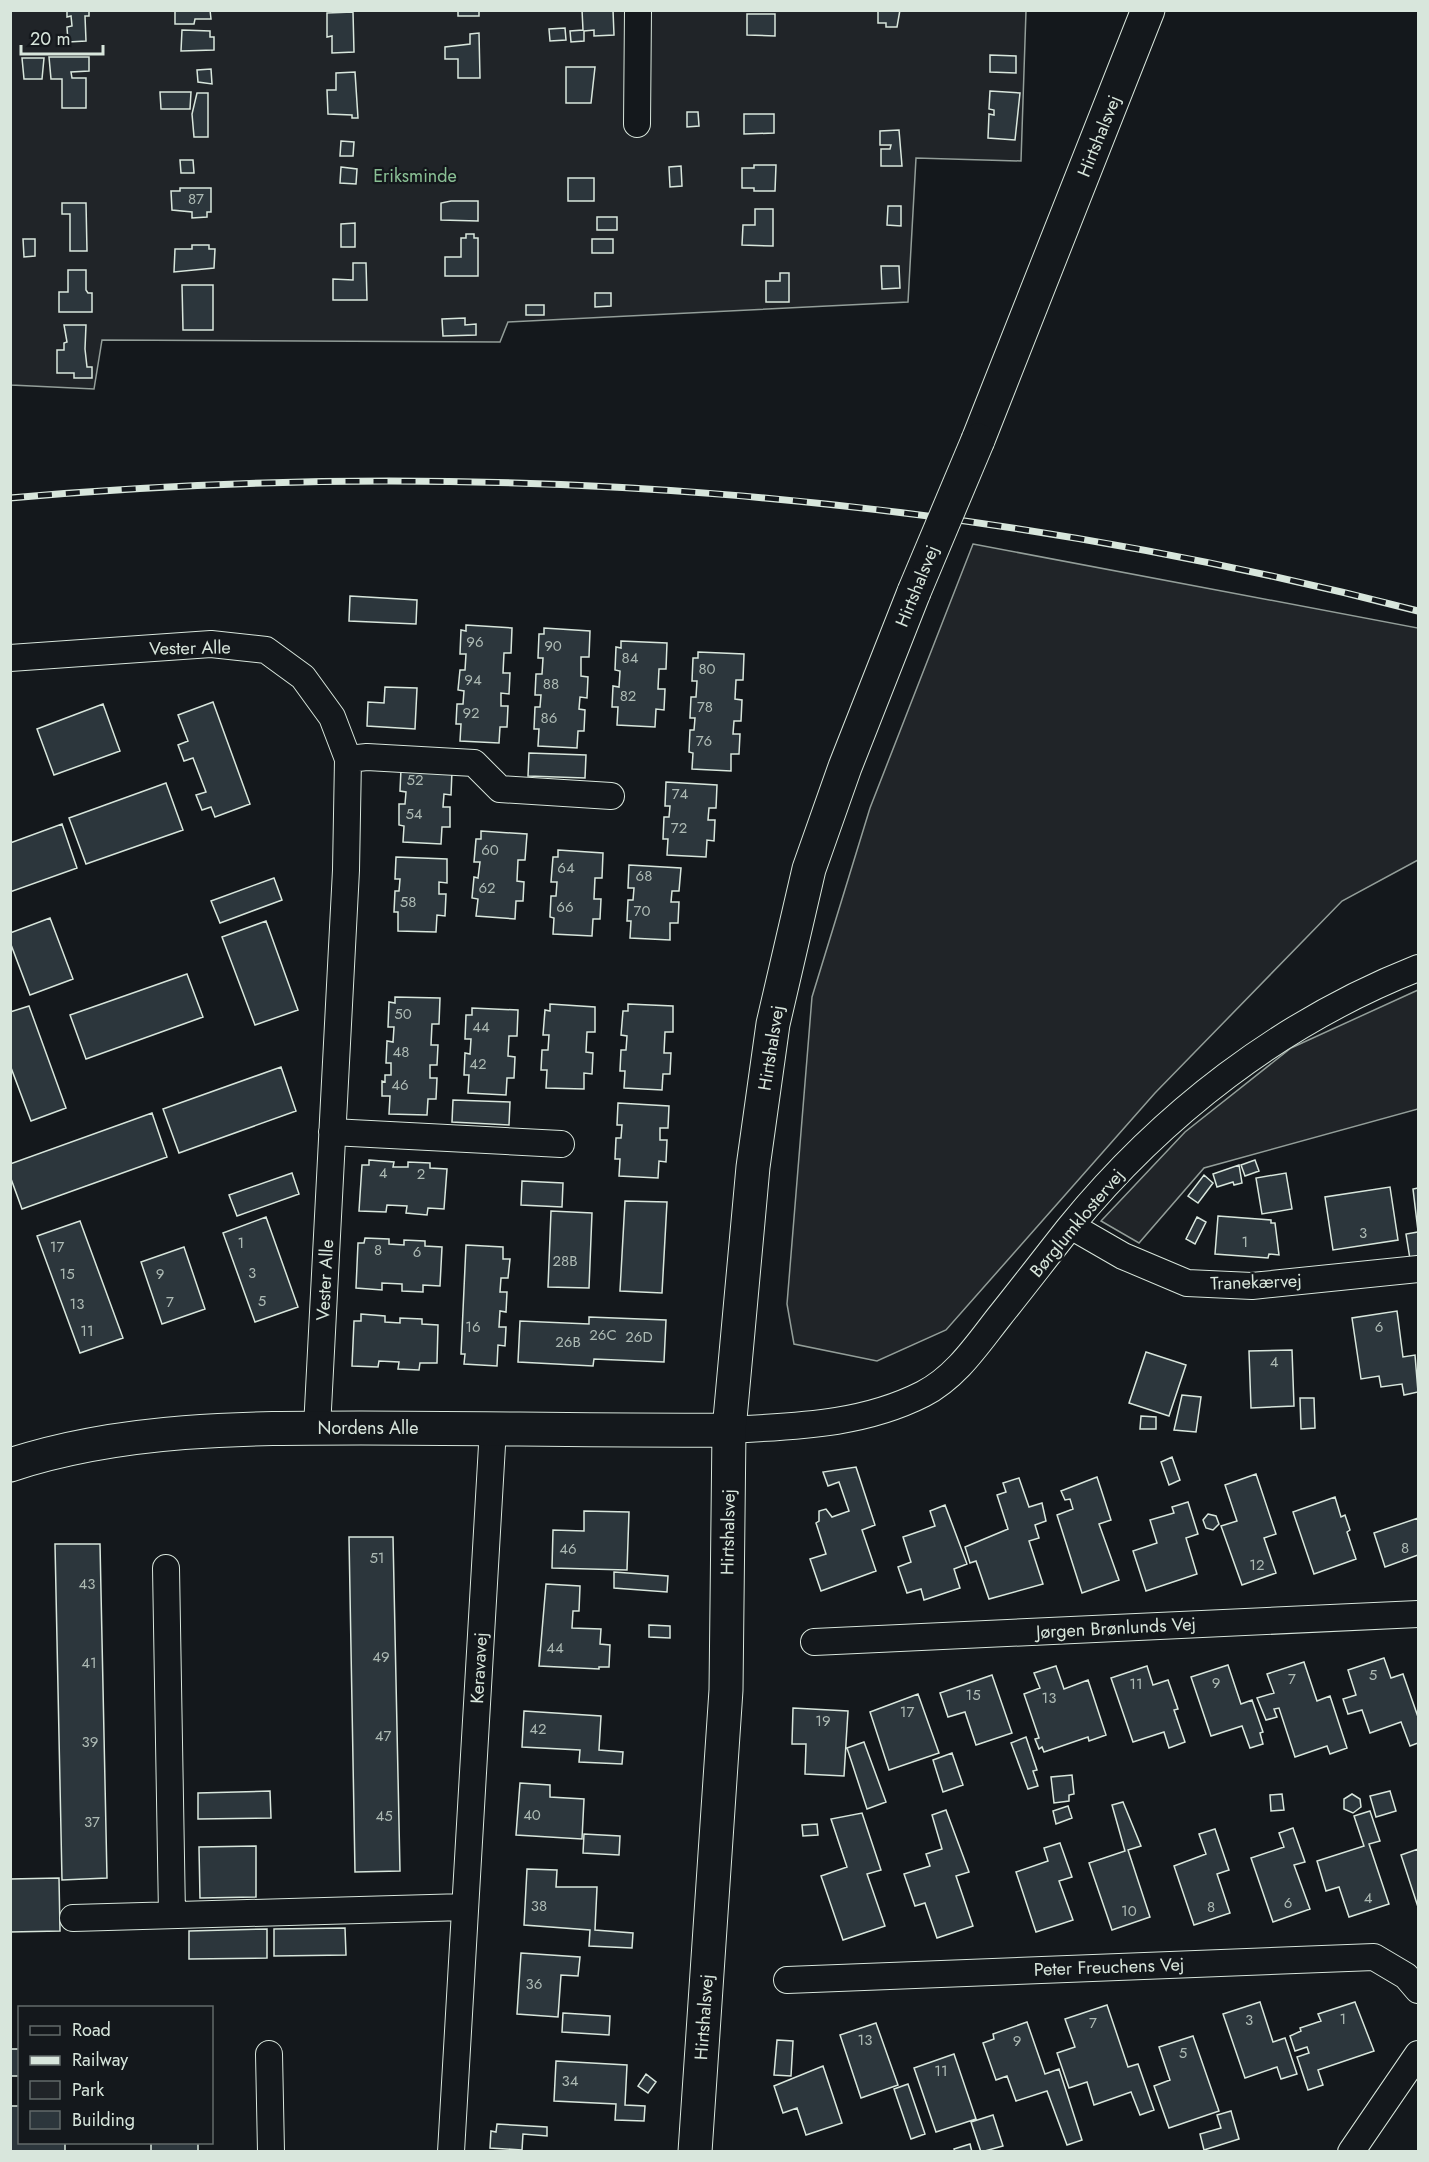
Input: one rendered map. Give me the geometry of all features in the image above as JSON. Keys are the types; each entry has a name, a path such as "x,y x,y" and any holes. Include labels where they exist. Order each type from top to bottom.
{"street":[{"path":"637,124 638,10"},
{"name":"Hirtshalsvej","path":"695,2151 726,1690 729,1430 753,1167 773,1023 808,869 845,767 914,592 978,440 1148,10"},
{"name":"Vester Alle","path":"10,658 211,644 266,650 303,676 332,717 348,759 346,870 317,1428"},
{"path":"348,759 367,757 474,764 500,789 611,796"},
{"name":"Børglumklostervej","path":"729,1430 835,1423 886,1411 926,1393 962,1365 1071,1226 1143,1147 1183,1110 1287,1034 1340,1004 1419,968"},
{"path":"333,1132 561,1144"},
{"name":"Tranekærvej","path":"1071,1226 1122,1256 1187,1283 1252,1286 1419,1269"},
{"name":"Nordens Alle","path":"10,1465 54,1450 181,1432 317,1428 729,1430"},
{"name":"Keravavej","path":"451,2151 493,1428"},
{"path":"166,1568 172,1915"},
{"name":"Jørgen Brønlunds Vej","path":"814,1642 1419,1614"},
{"path":"73,1918 465,1907"},
{"name":"Peter Freuchens Vej","path":"788,1980 1374,1957 1406,1976 1419,1990"},
{"path":"269,2054 271,2151"},
{"path":"1351,2151 1419,2054"}],"green space":[{"name":"Eriksminde","path":"11,11 1026,11 1021,161 916,158 908,302 508,322 500,342 102,340 94,389 11,385"},
{"path":"973,544 1418,628 1418,860 1342,901 1155,1093 946,1330 877,1361 794,1344 787,1304 812,997 870,808"},
{"path":"1418,990 1418,1109 1204,1168 1139,1243 1101,1221 1185,1132 1291,1048"}],"building":[{"path":"67,10 89,10 89,16 85,16 86,41 68,42 67,27 72,26 71,16 67,17"},
{"path":"175,10 210,10 211,19 195,19 194,24 175,24"},
{"path":"458,10 479,10 479,16 458,16"},
{"path":"582,10 613,10 614,35 594,36 594,30 584,31 584,41 571,42 570,31 583,30"},
{"path":"878,10 900,10 897,27 886,27 886,23 878,23"},
{"path":"353,12 354,52 332,53 332,36 327,37 327,13"},
{"path":"747,14 775,14 775,36 747,35"},
{"path":"565,28 566,40 550,41 549,29"},
{"path":"182,30 210,31 210,37 214,37 214,50 181,51"},
{"path":"479,33 480,78 458,78 458,59 445,59 445,47 470,44 470,34"},
{"path":"990,55 1016,56 1016,73 990,72"},
{"path":"49,57 89,57 89,71 71,72 72,78 86,78 86,108 62,108 62,79 51,79"},
{"path":"22,58 44,58 42,79 24,79"},
{"path":"566,67 595,67 591,103 566,103"},
{"path":"211,69 212,84 198,82 197,70"},
{"path":"355,72 358,118 352,118 352,115 328,114 327,90 336,90 336,73"},
{"path":"990,91 1020,93 1015,140 988,138 989,114 994,115 994,110 989,109"},
{"path":"160,92 191,92 190,109 161,109"},
{"path":"197,93 208,93 208,137 194,137 192,114"},
{"path":"687,112 698,112 699,126 687,127"},
{"path":"744,114 774,114 774,133 744,134"},
{"path":"899,130 902,166 881,166 881,149 890,149 891,145 880,145 880,131"},
{"path":"341,141 354,142 353,156 340,156"},
{"path":"180,160 193,160 194,173 181,173"},
{"path":"754,165 776,165 775,191 754,191 754,188 742,188 742,168 754,168"},
{"path":"681,166 682,186 670,187 669,167"},
{"path":"341,167 357,169 356,184 340,183"},
{"path":"568,178 594,178 594,201 568,201"},
{"path":"180,188 211,188 211,212 207,212 207,217 192,218 192,212 172,210 171,191 180,191"},
{"path":"478,201 478,221 441,220 441,203"},
{"path":"62,203 86,203 87,251 70,251 70,214 62,214"},
{"path":"888,206 901,206 901,226 887,225"},
{"path":"755,209 773,209 773,246 742,245 743,225 755,225"},
{"path":"597,217 617,217 617,230 597,230"},
{"path":"355,223 355,247 341,247 341,224"},
{"path":"466,234 474,234 474,238 478,238 478,276 445,276 445,257 461,257 461,238 466,238"},
{"path":"23,239 35,239 35,256 24,257"},
{"path":"592,239 613,239 613,253 592,253"},
{"path":"192,245 209,245 209,249 215,249 214,268 174,272 175,249 192,249"},
{"path":"353,263 366,263 367,300 333,300 333,279 353,280"},
{"path":"881,266 899,266 900,288 882,289"},
{"path":"68,270 86,270 86,290 92,293 92,312 59,312 59,292 68,292"},
{"path":"780,273 789,273 789,302 766,302 766,281 780,281"},
{"path":"182,285 213,285 213,330 183,330"},
{"path":"595,293 611,293 611,306 595,307"},
{"path":"526,305 544,305 544,315 526,315"},
{"path":"465,318 465,325 476,324 476,335 443,336 442,319"},
{"path":"64,325 86,325 87,367 92,367 92,378 74,378 74,373 57,373 57,350 64,350 64,343 67,342"},
{"path":"350,596 417,600 416,624 349,621"},
{"path":"466,625 512,628 511,653 504,653 503,673 510,673 509,694 501,693 501,706 508,706 507,727 500,727 499,743 460,741 461,724 456,724 457,704 463,704 464,691 458,690 460,670 465,670 466,654 460,654 461,630 466,631"},
{"path":"544,628 590,631 589,657 581,657 581,676 588,677 587,698 580,697 579,709 585,710 584,731 578,731 577,748 538,746 539,729 534,729 535,707 540,707 541,695 535,695 536,674 542,674 543,658 538,658 539,634 544,634"},
{"path":"621,641 667,643 666,669 659,669 658,689 665,689 664,710 656,709 655,727 617,725 618,707 612,707 613,686 619,687 620,671 615,670 616,647 621,648"},
{"path":"698,652 744,654 743,680 736,680 735,699 742,700 741,721 734,721 733,734 740,734 739,754 731,754 731,771 692,769 693,753 689,752 690,730 694,730 695,718 690,718 691,697 696,697 697,681 692,681 693,658 698,658"},
{"path":"385,687 417,688 415,729 367,726 368,702 384,703"},
{"path":"213,702 250,804 215,817 211,807 202,810 196,795 206,792 193,758 184,761 178,745 188,741 178,715"},
{"path":"103,704 120,751 54,775 37,729"},
{"path":"529,753 586,755 585,778 528,776"},
{"path":"401,769 452,771 451,795 444,794 443,807 450,807 450,827 442,827 441,844 403,842 404,826 399,825 399,804 405,804 406,792 400,791"},
{"path":"666,782 717,785 716,808 709,808 708,820 715,820 714,841 707,840 706,857 667,855 668,839 663,839 664,817 669,817 670,806 665,806"},
{"path":"166,783 183,830 86,864 69,818"},
{"path":"62,824 77,868 10,892 10,843"},
{"path":"481,831 527,834 525,860 518,860 517,881 524,882 523,901 516,901 515,919 476,916 478,899 472,898 474,877 478,878 480,862 474,862 476,839 481,839"},
{"path":"558,850 603,853 602,878 595,878 594,899 601,899 600,919 593,919 592,936 553,934 554,918 550,917 551,896 556,896 557,882 551,882 553,857 558,857"},
{"path":"396,857 447,859 447,883 439,882 439,894 446,894 445,916 437,915 436,932 398,931 398,912 394,912 395,891 399,891 400,879 395,879"},
{"path":"629,865 681,868 679,891 672,891 671,902 679,902 678,923 670,923 670,940 630,938 631,921 627,921 628,900 633,900 634,888 628,888"},
{"path":"274,878 282,900 220,923 211,901"},
{"path":"50,918 73,979 30,995 10,942 10,933"},
{"path":"266,921 298,1010 255,1025 222,937"},
{"path":"187,974 203,1017 86,1059 70,1015"},
{"path":"395,997 440,998 439,1024 432,1024 431,1045 438,1045 437,1065 430,1065 430,1078 437,1078 436,1099 428,1099 427,1115 389,1114 390,1096 382,1096 382,1081 385,1082 385,1075 391,1075 391,1063 386,1063 387,1041 393,1042 394,1027 388,1027 389,1002 395,1003"},
{"path":"550,1004 595,1007 595,1032 587,1032 586,1052 593,1053 592,1074 584,1073 584,1089 546,1088 547,1070 541,1070 542,1050 548,1050 549,1035 543,1035 545,1010 550,1011"},
{"path":"628,1004 673,1006 673,1032 665,1032 664,1053 671,1053 670,1074 663,1074 662,1090 624,1088 625,1071 620,1071 621,1050 626,1050 627,1036 621,1035 623,1011 628,1011"},
{"path":"29,1006 66,1108 31,1121 10,1065 10,1012"},
{"path":"472,1008 518,1010 517,1036 509,1036 508,1056 515,1057 514,1078 507,1078 506,1095 468,1093 469,1075 464,1075 465,1053 470,1054 471,1039 465,1039 466,1015 472,1015"},
{"path":"281,1067 296,1111 179,1153 163,1109"},
{"path":"453,1100 510,1102 509,1125 452,1122"},
{"path":"618,1103 669,1106 668,1128 660,1128 660,1140 667,1140 666,1162 659,1161 658,1178 619,1176 620,1159 615,1159 616,1138 621,1138 622,1125 617,1125"},
{"path":"152,1113 167,1157 22,1209 10,1176 10,1164"},
{"path":"369,1160 394,1162 393,1167 408,1167 408,1162 430,1163 430,1168 447,1169 444,1209 428,1208 427,1215 406,1213 407,1206 387,1205 386,1212 359,1211 362,1165 369,1165"},
{"path":"1255,1160 1259,1171 1245,1176 1241,1165"},
{"path":"1239,1165 1242,1183 1234,1185 1233,1182 1217,1187 1213,1174"},
{"path":"292,1173 299,1194 237,1216 229,1195"},
{"path":"1286,1173 1292,1209 1262,1214 1256,1178"},
{"path":"1204,1175 1213,1183 1198,1203 1188,1196"},
{"path":"522,1181 563,1183 562,1207 521,1205"},
{"path":"1390,1187 1398,1240 1333,1250 1325,1197"},
{"path":"1418,1188 1418,1231 1413,1189"},
{"path":"625,1201 667,1202 662,1293 620,1291"},
{"path":"551,1211 592,1213 589,1288 548,1287"},
{"path":"1218,1216 1271,1220 1271,1223 1275,1223 1279,1255 1269,1254 1268,1258 1215,1254"},
{"path":"266,1217 298,1307 255,1322 223,1233"},
{"path":"1197,1217 1206,1222 1195,1244 1186,1239"},
{"path":"80,1221 123,1338 80,1353 37,1236"},
{"path":"1418,1232 1418,1258 1410,1259 1406,1234"},
{"path":"365,1238 389,1239 389,1244 404,1245 404,1240 425,1241 425,1246 442,1247 440,1286 423,1285 423,1292 402,1291 402,1284 382,1283 382,1290 356,1288 358,1243 364,1243"},
{"path":"466,1245 503,1247 503,1259 510,1259 508,1278 501,1278 500,1292 507,1292 506,1312 500,1311 499,1327 506,1327 505,1346 498,1345 497,1366 464,1364 465,1354 461,1354"},
{"path":"184,1247 205,1309 162,1324 141,1262"},
{"path":"1397,1311 1403,1357 1415,1355 1418,1392 1404,1395 1402,1384 1381,1387 1379,1376 1361,1379 1352,1318"},
{"path":"361,1314 385,1316 385,1322 400,1323 400,1318 422,1319 422,1324 438,1325 437,1363 420,1363 419,1370 398,1369 399,1362 379,1361 378,1367 352,1366 354,1321 361,1321"},
{"path":"589,1317 666,1320 664,1362 594,1359 593,1366 518,1362 520,1321 589,1324"},
{"path":"1292,1350 1294,1406 1251,1408 1249,1351"},
{"path":"1146,1352 1186,1365 1169,1416 1129,1403"},
{"path":"1182,1395 1201,1397 1196,1432 1174,1430"},
{"path":"1300,1398 1314,1398 1315,1428 1301,1429"},
{"path":"1141,1416 1156,1417 1156,1429 1140,1429"},
{"path":"1172,1457 1180,1480 1169,1485 1161,1462"},
{"path":"856,1467 875,1525 862,1530 876,1571 821,1591 810,1559 826,1554 816,1523 819,1521 819,1511 826,1509 832,1517 849,1511 839,1482 828,1486 823,1472"},
{"path":"1256,1474 1276,1534 1264,1538 1276,1573 1242,1585 1221,1526 1237,1521 1225,1485"},
{"path":"1097,1477 1111,1520 1099,1524 1119,1580 1082,1593 1057,1515 1073,1509 1070,1499 1065,1500 1061,1491"},
{"path":"1019,1478 1029,1507 1042,1503 1046,1521 1035,1525 1039,1538 1029,1541 1043,1584 989,1599 976,1561 970,1563 965,1547 1008,1529 997,1495 1006,1492 1003,1483"},
{"path":"1335,1497 1341,1517 1345,1515 1350,1530 1347,1532 1356,1559 1314,1574 1293,1512"},
{"path":"1188,1502 1198,1534 1186,1538 1197,1574 1146,1591 1133,1551 1157,1543 1150,1520 1174,1513 1172,1507"},
{"path":"945,1505 967,1564 954,1569 960,1588 924,1600 921,1589 907,1593 898,1567 911,1562 903,1537 935,1526 930,1511"},
{"path":"584,1511 629,1512 627,1570 552,1568 553,1530 584,1531"},
{"path":"1208,1514 1216,1516 1219,1524 1213,1530 1206,1528 1203,1520"},
{"path":"1418,1518 1418,1555 1385,1567 1374,1533"},
{"path":"349,1537 393,1537 400,1871 355,1872"},
{"path":"55,1544 100,1544 107,1878 62,1880"},
{"path":"614,1572 668,1576 667,1592 614,1588"},
{"path":"546,1584 580,1586 579,1611 573,1611 572,1628 601,1629 600,1644 610,1645 609,1667 599,1667 599,1669 539,1666"},
{"path":"649,1625 670,1626 670,1638 649,1637"},
{"path":"1384,1658 1391,1678 1403,1674 1418,1717 1418,1743 1410,1746 1401,1722 1370,1733 1362,1710 1348,1714 1343,1699 1356,1695 1348,1670"},
{"path":"1304,1662 1317,1701 1330,1696 1347,1748 1330,1754 1327,1746 1295,1757 1279,1708 1274,1709 1277,1717 1266,1720 1257,1698 1274,1693 1267,1674"},
{"path":"1228,1665 1241,1704 1252,1700 1263,1732 1260,1733 1263,1744 1250,1748 1242,1726 1211,1736 1191,1677"},
{"path":"1056,1666 1064,1689 1088,1680 1106,1735 1089,1741 1088,1737 1044,1752 1042,1747 1039,1749 1035,1739 1039,1738 1024,1694 1040,1688 1034,1673"},
{"path":"1147,1666 1153,1685 1168,1680 1178,1709 1174,1710 1185,1742 1169,1748 1164,1732 1133,1742 1111,1678"},
{"path":"992,1675 1012,1733 976,1745 965,1712 948,1717 940,1693"},
{"path":"918,1694 939,1753 889,1770 870,1712"},
{"path":"793,1708 848,1711 844,1776 805,1774 806,1744 792,1744"},
{"path":"524,1711 601,1716 599,1750 623,1752 622,1764 579,1762 580,1750 522,1747"},
{"path":"1026,1737 1037,1770 1033,1771 1038,1786 1028,1789 1011,1743"},
{"path":"864,1742 886,1802 867,1809 847,1748"},
{"path":"952,1753 963,1785 943,1792 933,1760"},
{"path":"1072,1775 1074,1794 1069,1795 1069,1801 1054,1803 1051,1777"},
{"path":"520,1783 550,1785 550,1797 584,1799 582,1839 516,1835"},
{"path":"270,1791 271,1818 198,1819 198,1793"},
{"path":"1390,1791 1396,1811 1376,1817 1370,1796"},
{"path":"1282,1794 1284,1810 1271,1811 1270,1795"},
{"path":"1352,1794 1360,1799 1361,1807 1353,1813 1344,1809 1344,1799"},
{"path":"1123,1802 1141,1846 1128,1850 1150,1917 1112,1930 1089,1863 1125,1851 1112,1805"},
{"path":"1068,1806 1072,1818 1056,1824 1053,1811"},
{"path":"946,1810 969,1872 956,1876 973,1926 937,1938 925,1903 915,1906 904,1874 930,1866 926,1854 942,1849 932,1815"},
{"path":"1370,1811 1380,1841 1369,1844 1389,1904 1349,1917 1339,1887 1326,1891 1317,1861 1364,1846 1354,1816"},
{"path":"862,1813 881,1870 867,1874 885,1926 843,1940 821,1876 847,1867 831,1819"},
{"path":"817,1824 818,1835 803,1836 802,1825"},
{"path":"1293,1828 1305,1862 1294,1865 1310,1909 1273,1922 1251,1858 1284,1847 1279,1833"},
{"path":"1215,1829 1229,1870 1217,1874 1230,1913 1194,1925 1174,1866 1206,1854 1199,1834"},
{"path":"584,1834 620,1836 619,1855 583,1853"},
{"path":"1060,1843 1072,1877 1059,1881 1073,1920 1036,1932 1016,1872 1048,1861 1044,1848"},
{"path":"256,1846 256,1897 200,1898 199,1847"},
{"path":"1418,1849 1418,1907 1401,1855"},
{"path":"527,1869 557,1870 556,1887 597,1887 595,1930 633,1933 632,1948 589,1946 590,1930 524,1925"},
{"path":"59,1878 60,1931 10,1932 10,1879"},
{"path":"345,1928 346,1955 274,1956 274,1929"},
{"path":"267,1929 267,1958 189,1959 189,1931"},
{"path":"521,1953 580,1957 578,1976 561,1975 558,2017 517,2014"},
{"path":"1260,2002 1273,2042 1285,2038 1297,2074 1281,2079 1277,2067 1245,2078 1223,2014"},
{"path":"1355,2002 1374,2051 1318,2070 1323,2085 1308,2090 1297,2057 1309,2053 1307,2047 1295,2051 1290,2036 1301,2031 1300,2028 1321,2021 1318,2014"},
{"path":"1107,2005 1128,2067 1138,2064 1154,2110 1140,2115 1131,2092 1094,2105 1087,2082 1069,2088 1057,2053 1075,2047 1065,2019"},
{"path":"563,2013 610,2016 609,2035 562,2032"},
{"path":"1027,2022 1045,2074 1059,2069 1082,2140 1067,2145 1047,2091 1016,2101 1007,2076 996,2080 983,2043 994,2039 993,2034"},
{"path":"876,2023 898,2085 861,2098 840,2035"},
{"path":"1193,2036 1219,2111 1169,2128 1154,2086 1170,2080 1159,2047"},
{"path":"777,2040 793,2041 791,2076 774,2075"},
{"path":"10,2049 18,2049 18,2076 10,2076"},
{"path":"954,2054 976,2119 936,2132 914,2068"},
{"path":"556,2061 627,2065 625,2105 645,2106 644,2121 615,2120 616,2104 554,2101"},
{"path":"823,2066 842,2123 806,2135 797,2108 783,2113 774,2086"},
{"path":"646,2074 656,2082 648,2093 638,2086"},
{"path":"908,2084 925,2134 911,2139 894,2089"},
{"path":"10,2106 18,2106 18,2144 65,2144 65,2152 10,2152"},
{"path":"1231,2111 1239,2139 1204,2150 1200,2134 1221,2128 1217,2115"},
{"path":"993,2115 1003,2146 981,2152 971,2122"},
{"path":"497,2124 547,2127 547,2136 523,2134 522,2150 490,2148 491,2131 496,2132"},
{"path":"151,2144 198,2144 198,2152 151,2152"},
{"path":"970,2144 972,2152 955,2152 954,2149"}],"railway":[{"path":"10,498 187,486 365,481 542,484 719,494 896,512 1071,537 1245,570 1418,611"}]}
